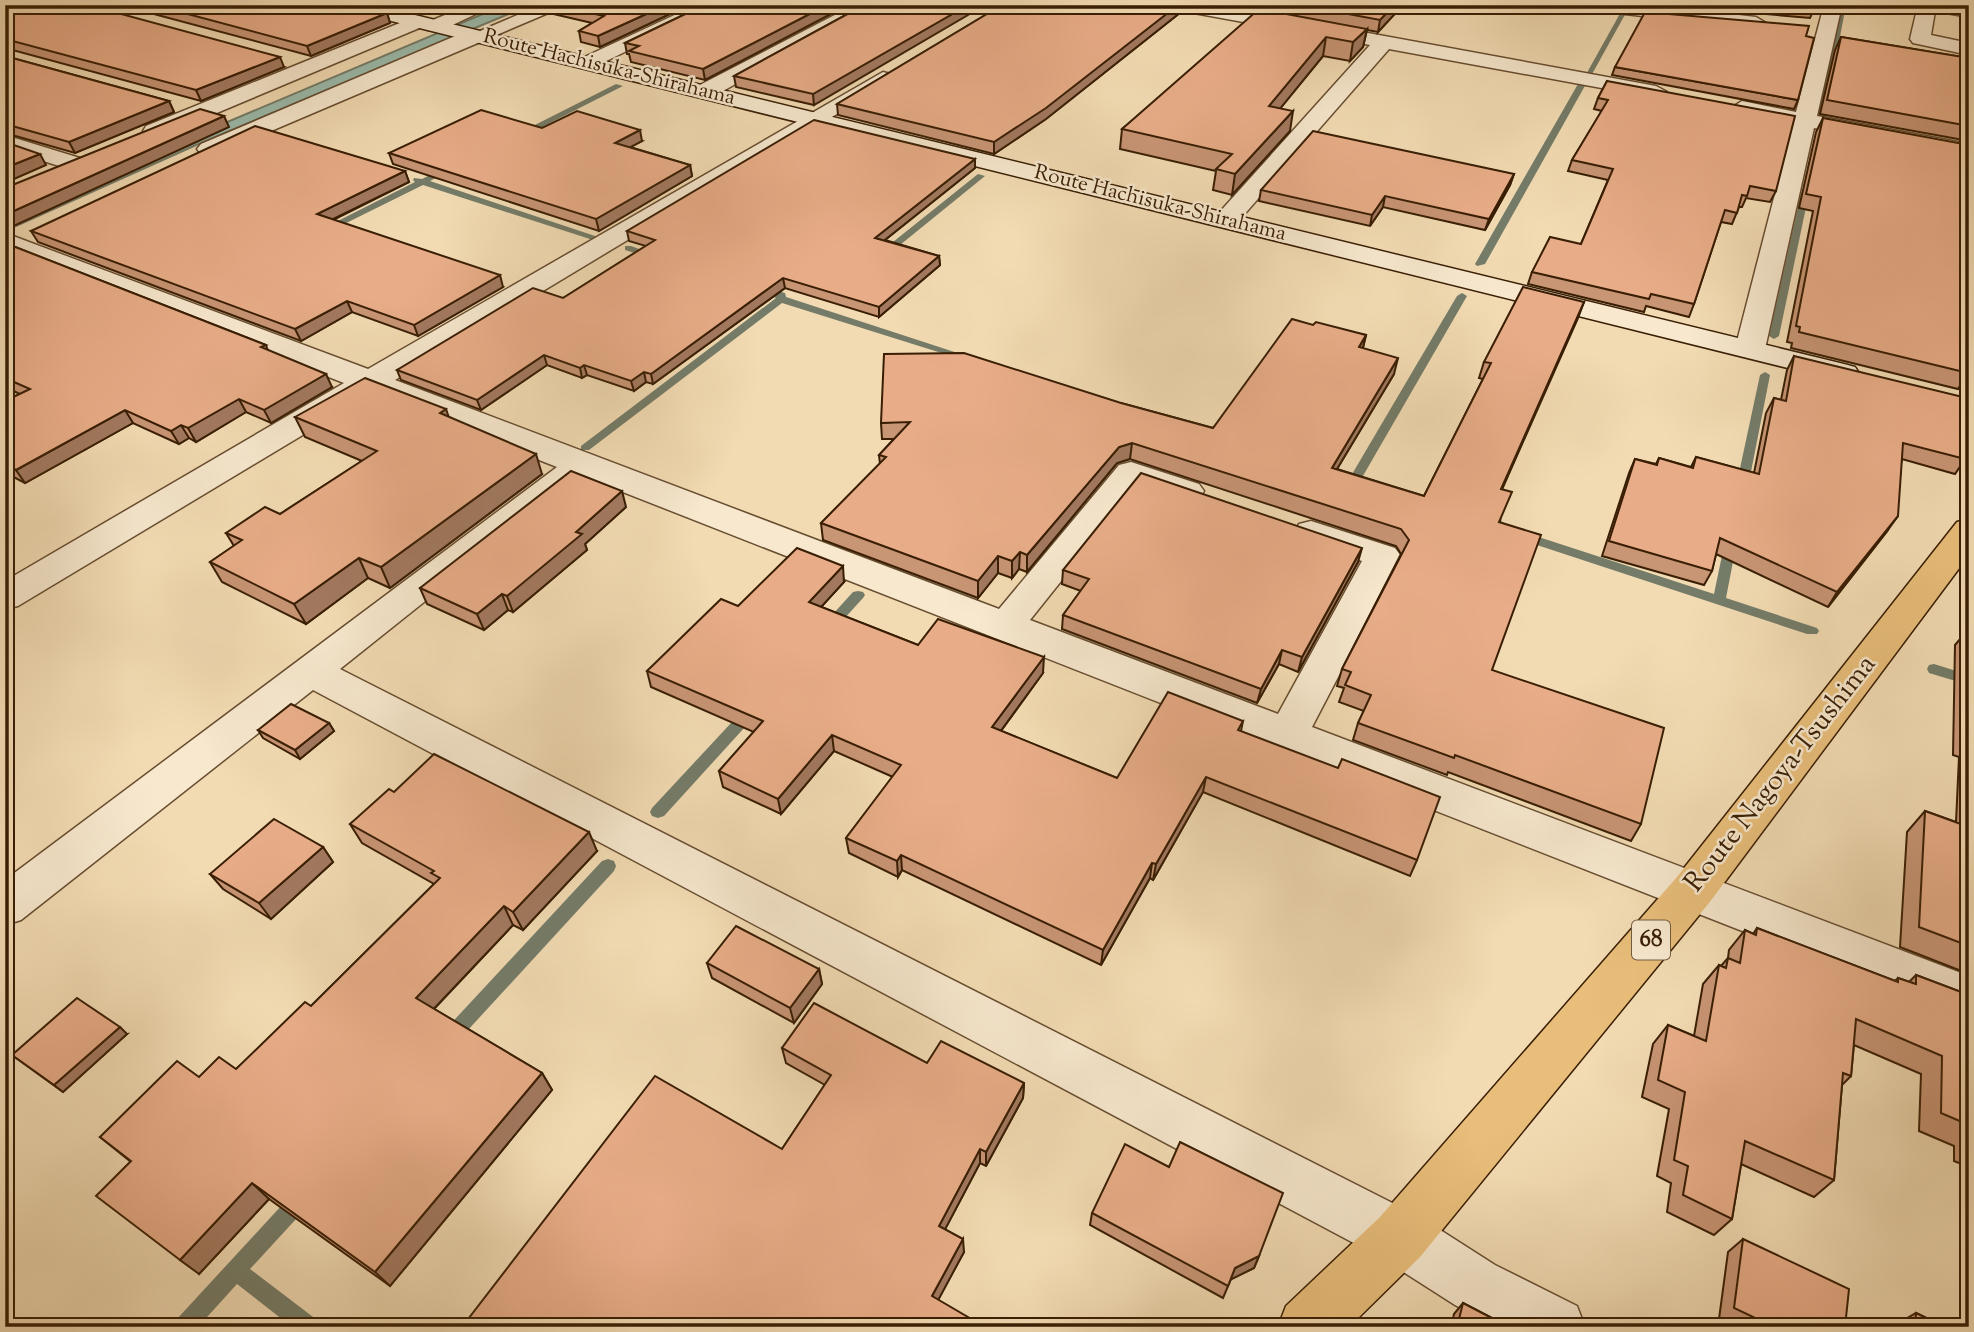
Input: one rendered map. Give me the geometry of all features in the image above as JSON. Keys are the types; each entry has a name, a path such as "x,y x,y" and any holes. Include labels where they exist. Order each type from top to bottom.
{"main road":[{"name":"Route Nagoya-Tsushima","path":"1307,1327 1400,1237 1693,890 1969,530"}],"street":[{"name":"Route Hachisuka-Shirahama","path":"350,5 1866,378"},
{"path":"138,138 310,65 486,5"},
{"path":"187,159 475,35 558,5"},
{"path":"587,63 712,5"},
{"path":"704,92 869,5"},
{"path":"1599,5 1779,24"},
{"path":"1750,349 1833,5"},
{"path":"1927,5 1920,39 1969,49"},
{"path":"1933,5 1969,11"},
{"path":"1194,6 1683,97"},
{"path":"1803,26 1828,27"},
{"path":"1226,220 1384,42"},
{"path":"283,58 310,65"},
{"path":"5,597 898,69"},
{"path":"175,104 201,111"},
{"path":"1724,105 1969,150"},
{"path":"5,142 75,164"},
{"path":"40,179 100,154"},
{"path":"11,240 1969,998"},
{"path":"5,906 583,462"},
{"path":"1006,625 1131,472 1224,503"},
{"path":"1277,521 1383,556 1288,734"},
{"path":"310,671 1400,1237 1475,1285 1556,1327"}],"shaded area":[{"path":"504,5 530,5 196,145 5,231 5,216"}],"building":[{"path":"5,5 88,5 280,57 196,90 5,39"},
{"path":"154,5 355,5 387,13 307,46"},
{"path":"556,5 666,5 598,36 579,31 604,16"},
{"path":"704,5 827,5 703,69 629,51 639,46 625,43"},
{"path":"864,5 968,5 813,94 734,76"},
{"path":"1002,5 1178,5 1046,108 994,142 837,104"},
{"path":"1300,5 1394,5 1380,20"},
{"path":"1259,9 1367,29 1353,42 1326,37 1269,106 1293,111 1235,174 1216,169 1232,154 1122,129"},
{"path":"1645,12 1809,26 1806,36 1814,38 1798,100 1615,67"},
{"path":"1841,37 1969,58 1969,126 1827,100"},
{"path":"5,56 169,101 69,142 5,124"},
{"path":"1607,81 1795,116 1776,191 1750,186 1747,196 1742,195 1737,213 1725,210 1694,304 1651,294 1649,299 1532,272 1550,237 1581,244 1613,169 1572,160 1608,100 1598,98"},
{"path":"200,109 224,116 5,215 5,188"},
{"path":"481,110 542,128 577,111 640,130 615,143 690,165 596,219 389,153"},
{"path":"1823,118 1969,145 1968,373 1799,332 1800,327 1796,326 1821,197 1806,194"},
{"path":"814,120 975,159 875,238 939,256 879,307 783,278 651,374 644,372 631,381 584,365 580,368 544,355 477,400 397,370 533,288 563,298 655,240 627,231"},
{"path":"255,126 405,171 317,214 500,275 414,325 347,301 295,329 31,231"},
{"path":"1313,131 1514,174 1489,219 1385,196 1372,215 1261,190"},
{"path":"5,142 40,154 5,168"},
{"path":"5,243 266,345 261,347 326,374 264,410 239,399 188,428 181,425 171,431 125,410 16,470 5,464 5,401 30,389 5,378"},
{"path":"1523,287 1584,302 1501,489 1512,492 1499,522 1541,535 1492,670 1664,728 1641,824 1455,755 1454,758 1358,723 1371,695 1345,685 1351,672 1342,669 1409,540 1401,529 1132,443 1119,447 1027,555 1020,552 1012,561 998,556 978,581 821,523 886,457 879,455 910,422 881,423 884,354 964,353 1121,403 1213,428 1292,319 1313,325 1316,322 1366,335 1359,347 1398,358 1332,468 1424,496 1491,363 1484,362"},
{"path":"1794,356 1967,398 1965,459 1903,443 1898,516 1837,592 1720,538 1712,571 1609,541 1635,459 1657,465 1659,458 1693,468 1696,457 1759,474 1774,398 1786,401"},
{"path":"365,378 446,409 440,413 536,454 381,567 359,558 294,604 210,562 242,540 226,533 265,507 280,514 377,451 295,417"},
{"path":"571,471 622,491 576,532 582,534 507,596 502,594 477,614 420,588"},
{"path":"1141,473 1362,548 1302,657 1282,650 1261,689 1063,615 1089,579 1063,570"},
{"path":"797,548 843,566 809,602 918,645 938,619 1044,657 992,727 1117,778 1168,692 1243,721 1238,730 1338,768 1342,759 1440,797 1417,860 1206,777 1156,864 1152,863 1103,950 901,855 897,861 846,838 901,765 832,735 778,799 719,771 763,721 647,671 721,599 738,606"},
{"path":"291,704 329,723 295,750 258,730"},
{"path":"434,754 589,832 513,912 504,906 416,998 542,1073 375,1272 252,1183 180,1260 96,1196 131,1161 100,1137 177,1061 199,1077 219,1057 236,1069 305,1002 311,1006 440,878 431,873 434,871 350,824 389,789 394,792"},
{"path":"1925,811 1969,827 1969,946 1919,927"},
{"path":"274,819 323,847 259,903 210,874"},
{"path":"736,926 819,969 790,1008 707,963"},
{"path":"1757,928 1898,982 1898,978 1916,984 1916,975 1969,995 1969,1125 1941,1113 1942,1056 1856,1019 1851,1076 1843,1073 1834,1180 1745,1141 1732,1219 1683,1195 1688,1166 1674,1160 1685,1092 1658,1080 1668,1025 1706,1041 1719,965 1726,968 1728,958 1740,963 1745,930 1756,935"},
{"path":"77,998 120,1027 54,1085 12,1055"},
{"path":"814,1003 927,1063 941,1041 1024,1083 986,1152 980,1149 939,1226 963,1239 932,1296 985,1327 462,1327 655,1076 782,1149 831,1075 782,1048"},
{"path":"1180,1142 1283,1193 1259,1256 1235,1268 1228,1286 1092,1213 1125,1144 1169,1167"},
{"path":"1743,1239 1849,1289 1845,1327 1774,1327 1734,1308"},
{"path":"1463,1303 1509,1327 1457,1327"},
{"path":"1916,1313 1945,1327 1915,1327"}],"waterway":[{"path":"1821,116 1843,5"},
{"path":"1587,76 1624,11"},
{"path":"1480,264 1582,84"},
{"path":"521,134 619,86"},
{"path":"423,182 449,169"},
{"path":"881,256 981,176"},
{"path":"417,180 423,182"},
{"path":"323,231 423,182"},
{"path":"423,182 596,238"},
{"path":"1774,336 1805,193"},
{"path":"628,248 653,256"},
{"path":"760,289 781,295 781,299"},
{"path":"1354,481 1462,296"},
{"path":"585,448 781,299"},
{"path":"781,299 971,359"},
{"path":"1742,487 1765,375"},
{"path":"1523,536 1719,600"},
{"path":"1719,600 1731,541"},
{"path":"828,628 858,595"},
{"path":"1719,600 1812,631"},
{"path":"1934,669 1969,680"},
{"path":"658,812 750,712"},
{"path":"450,1037 608,866"},
{"path":"235,1270 301,1199"},
{"path":"183,1327 235,1270"},
{"path":"235,1270 310,1327"}]}
